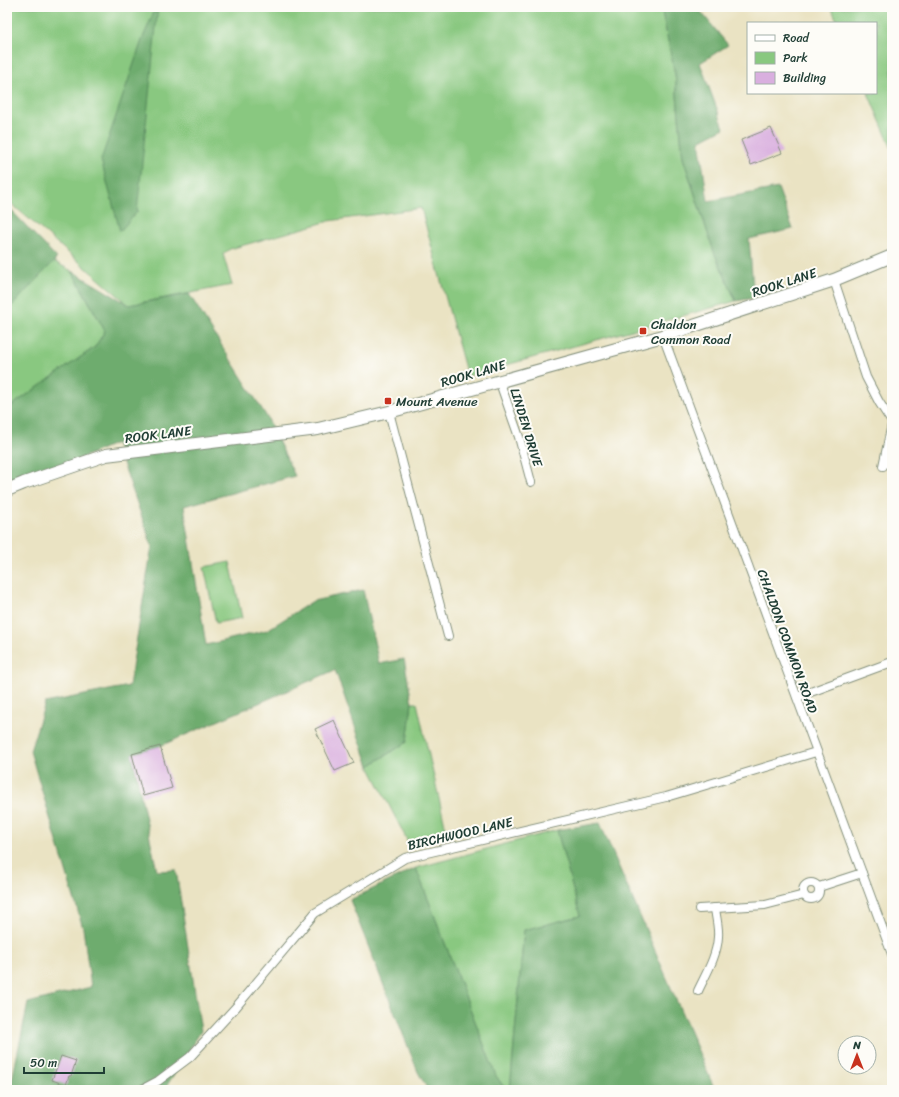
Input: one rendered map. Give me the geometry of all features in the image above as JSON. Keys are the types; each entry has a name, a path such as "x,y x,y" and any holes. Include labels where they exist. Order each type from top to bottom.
{"main road":[{"name":"ROOK LANE","path":"7,490 106,455 318,428 389,412 499,380 663,336 834,280 892,256"}],"street":[{"path":"834,280 866,377 878,402 892,423 883,466"},
{"name":"CHALDON COMMON ROAD","path":"663,336 816,752 892,952"},
{"name":"LINDEN DRIVE","path":"499,380 519,437 531,482"},
{"path":"389,412 448,636"},
{"path":"797,697 892,662"},
{"name":"BIRCHWOOD LANE","path":"142,1090 158,1081 190,1057 236,1007 315,913 405,858 666,797 816,752"},
{"path":"699,909 765,905 804,895 803,889 808,883 815,884 818,887 862,873"},
{"path":"698,991 712,959 718,937 715,908"}],"green space":[{"path":"7,7 661,7 675,74 683,158 714,252 736,301 467,376 421,208 329,221 230,249 223,254 232,285 129,305 7,200"},
{"path":"156,7 158,7 137,212 120,231 101,160 142,40"},
{"path":"661,7 697,7 728,45 700,63 724,128 699,141 708,201 778,188 793,229 749,239 754,298 736,301 714,252 683,158 675,74"},
{"path":"831,7 892,7 892,149 868,94 877,94 877,22 838,22"},
{"path":"7,206 57,258 7,311"},
{"path":"53,261 72,271 105,331 95,347 7,409 7,311"},
{"path":"72,271 129,305 189,294 267,417 295,476 184,506 206,645 267,630 313,601 363,590 379,664 404,659 412,703 407,742 369,766 335,670 160,746 132,754 157,871 176,870 201,1031 164,1090 10,1090 28,1003 91,987 83,928 30,751 45,703 129,686 152,546 116,443 7,490 7,409 95,347 105,331"},
{"path":"230,562 242,618 216,623 204,567"},
{"path":"412,703 417,703 446,829 409,844 369,766 407,742"},
{"path":"600,823 715,1090 510,1090 524,930 580,916 557,830"},
{"path":"557,830 580,916 524,930 510,1090 506,1090 496,1076 416,868"},
{"path":"416,868 496,1076 506,1090 428,1090 418,1072 350,900"}],"building":[{"path":"771,128 782,153 751,165 741,140"},
{"path":"334,720 354,763 335,771 315,729"},
{"path":"160,746 172,788 143,796 132,754"},
{"path":"61,1056 76,1061 66,1085 52,1080"}],"place":[{"name":"Chaldon Common Road","path":"643,331"},
{"name":"Mount Avenue","path":"388,401"}]}
